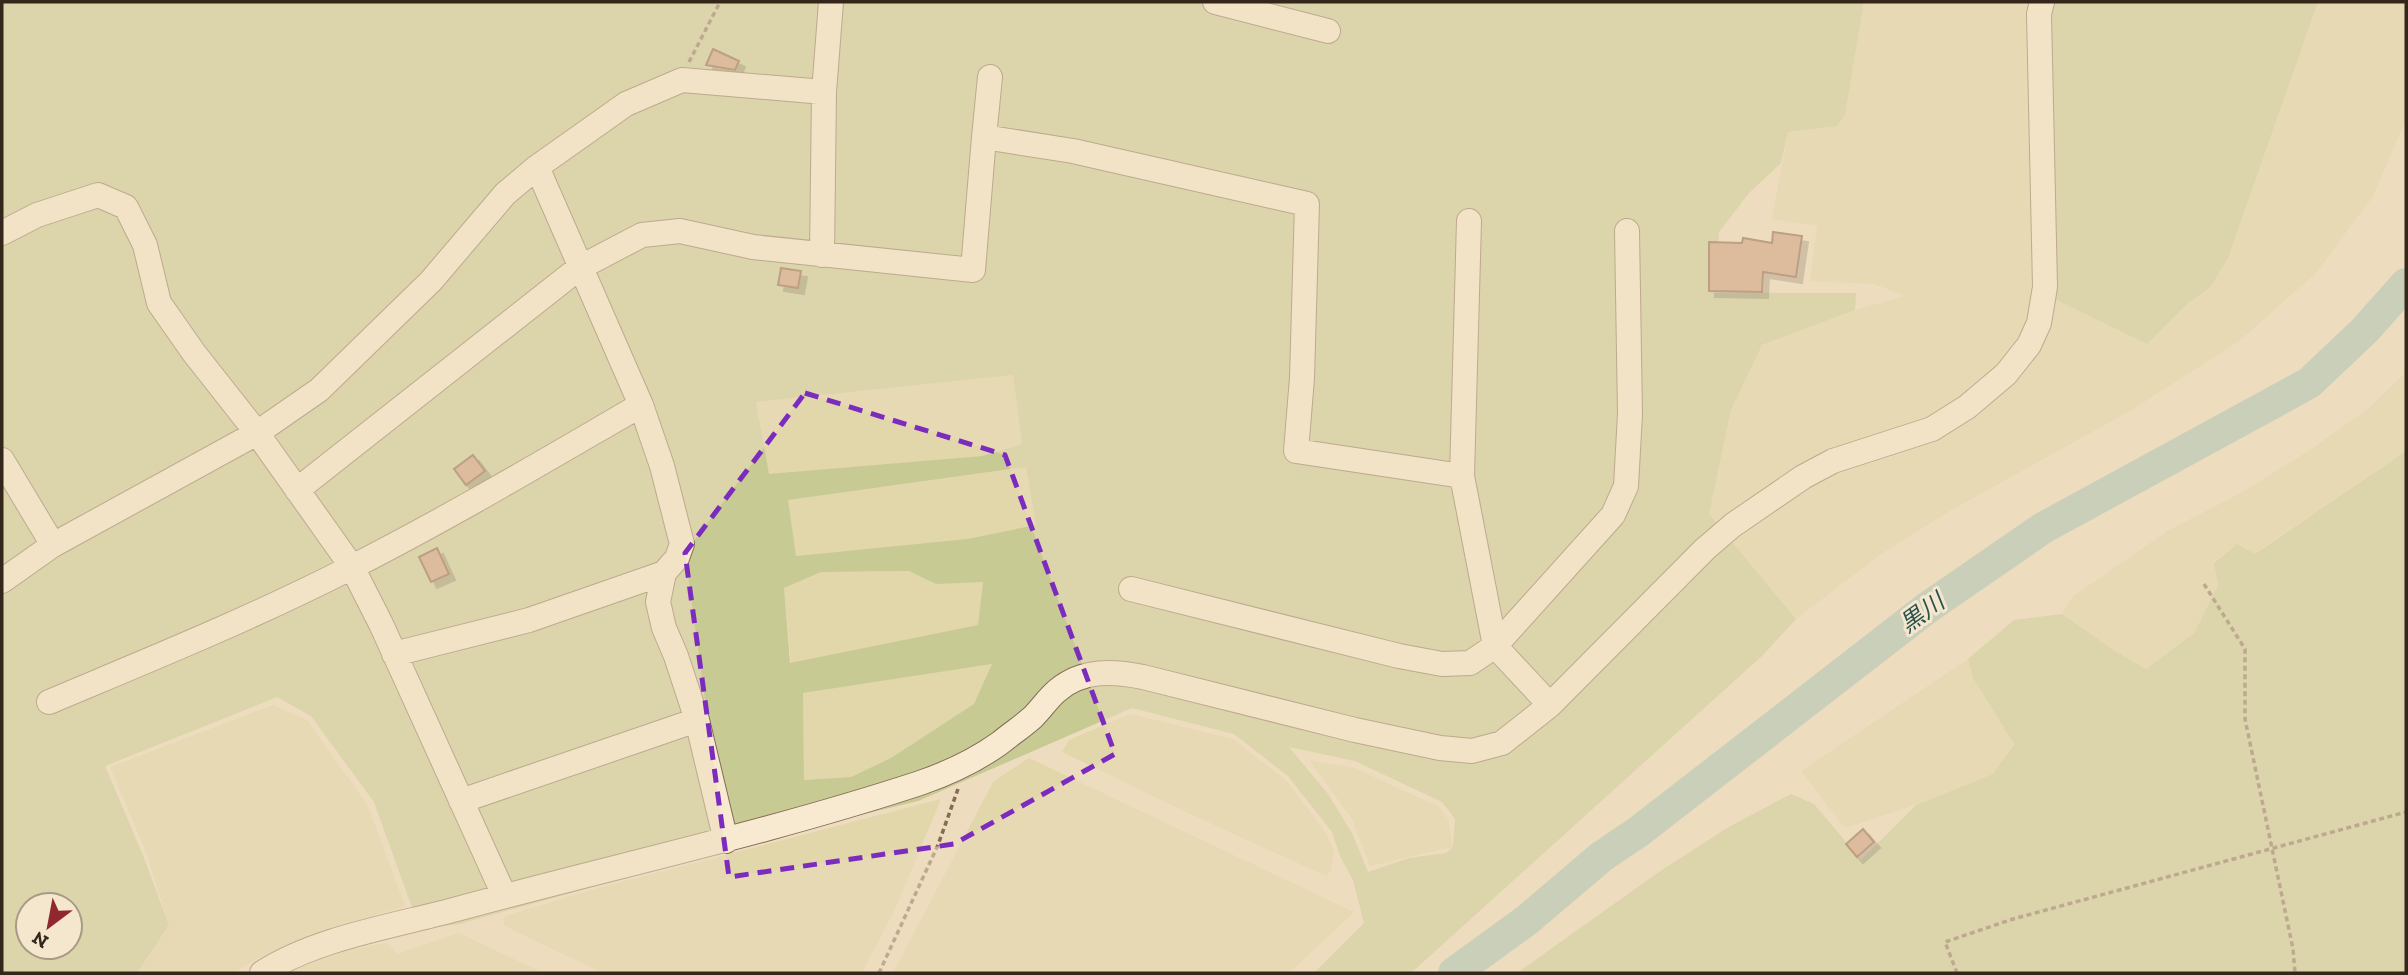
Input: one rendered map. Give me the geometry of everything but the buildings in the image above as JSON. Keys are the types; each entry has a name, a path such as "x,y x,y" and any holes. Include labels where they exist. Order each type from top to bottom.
{"street":[{"path":"822,255 824,92 831,2"},
{"path":"1214,2 1328,31"},
{"path":"262,973 307,949 504,895 726,841 853,805 964,766 1032,718 1059,689 1078,678 1100,673 1121,672 1355,730 1440,748 1472,751 1502,743 1550,705 1705,549 1733,525 1803,477 1833,461 1932,429 1967,407 2007,374 2029,345 2039,323 2045,287 2039,14 2042,2"},
{"path":"297,490 579,268 642,235 680,231 753,247 973,270 990,77"},
{"path":"2,580 53,545 257,433 319,390 431,281 505,194 537,167 626,104 682,80 824,92"},
{"path":"984,137 1073,151 1307,204 1302,379 1296,451 1462,476"},
{"path":"537,167 641,405 662,466 682,544 677,558 664,573 658,602 664,628 676,656 696,720 726,841"},
{"path":"2,233 37,215 97,195 125,207 145,245 159,303 194,353 257,433 352,567 504,895"},
{"path":"1469,221 1462,476 1495,646 1550,705"},
{"path":"1131,589 1399,656 1442,664 1470,663 1495,646 1612,515 1626,486 1630,414 1627,231"},
{"path":"48,702 179,648 352,567 506,484 641,405"},
{"path":"2,460 53,545"},
{"path":"394,654 529,620 664,573"},
{"path":"461,801 696,720"}],"path":[{"path":"682,80 693,51 720,2"},
{"path":"2204,584 2245,649 2245,719 2293,949 2295,973"},
{"path":"879,973 953,810 964,766"},
{"path":"1957,973 1945,942 2012,919 2406,812"}],"highlighted area":[{"path":"805,393 1005,455 1115,754 954,844 729,877 685,553"}],"shaded area":[{"path":"1864,2 2034,2 2035,290 2147,344 2187,304 2210,288 2228,258 2318,2 2406,2 2406,120 2373,196 2315,274 2238,342 2130,411 1948,512 1880,555 1796,619 1709,514 1731,410 1762,345 1855,310 1905,296 1874,284 1810,281 1817,226 1772,219 1788,132 1837,126 1845,115"},
{"path":"2406,372 2406,451 2254,554 2237,544 2214,562 2218,585 2194,633 2146,669 2062,614 2072,597 2169,530 2239,494 2313,448 2370,407"},
{"path":"1013,375 1023,444 982,456 769,475 756,402"},
{"path":"1027,467 1037,525 967,539 796,556 787,500"},
{"path":"910,571 936,584 983,581 978,625 791,664 784,588 821,572"},
{"path":"1968,659 1973,678 2014,743 1993,774 1916,805 1845,828 1801,771"},
{"path":"992,664 975,704 891,758 851,777 804,780 803,693"},
{"path":"273,705 307,720 368,806 405,906 305,938 256,959 234,973 137,973 169,925 146,852 110,767"},
{"path":"1130,714 1233,739 1286,780 1326,833 1334,851 1331,871 1326,876 1062,752 1069,740"},
{"path":"1029,758 1354,912 1289,973 893,973 993,782"},
{"path":"1309,760 1355,768 1439,807 1448,819 1453,847 1370,866 1352,819"},
{"path":"941,799 896,907 862,973 602,973 503,925 505,916 598,888"},
{"path":"459,933 543,973 290,973 302,964 337,952 387,943 397,954"}],"green space":[{"path":"2,2 1864,2 1845,115 1837,126 1788,132 1781,163 1749,193 1719,232 1714,293 1856,293 1855,310 1762,345 1731,410 1709,514 1796,619 1763,655 1411,973 1314,973 1364,923 1353,880 1340,856 1332,832 1288,776 1234,734 1132,708 918,801 790,832 459,924 437,927 414,913 374,802 311,716 277,697 105,766 169,925 137,973 2,973","holes":["1013,375 1022,444 982,456 769,474 756,402","1026,467 1036,525 967,539 796,556 788,500","909,571 936,584 983,582 978,625 790,663 784,588 821,572","992,664 974,704 891,758 851,777 804,780 803,693","1289,747 1355,761 1442,802 1455,819 1453,847 1446,853 1409,858 1368,872 1352,833 1328,794"]},
{"path":"2051,2 2318,2 2228,258 2210,288 2187,304 2147,344 2052,298"},
{"path":"2406,451 2406,973 1517,973 1659,872 1727,828 1791,794 1814,804 1861,860 1916,805 1993,774 2014,744 1973,678 1968,659 2014,620 2062,614 2146,669 2194,633 2218,585 2214,563 2237,544 2255,554"}],"waterway":[{"name":"黒川","path":"1454,973 1527,920 1601,857 1638,832 1927,608 2043,528 2309,383 2365,330 2406,284"}]}
